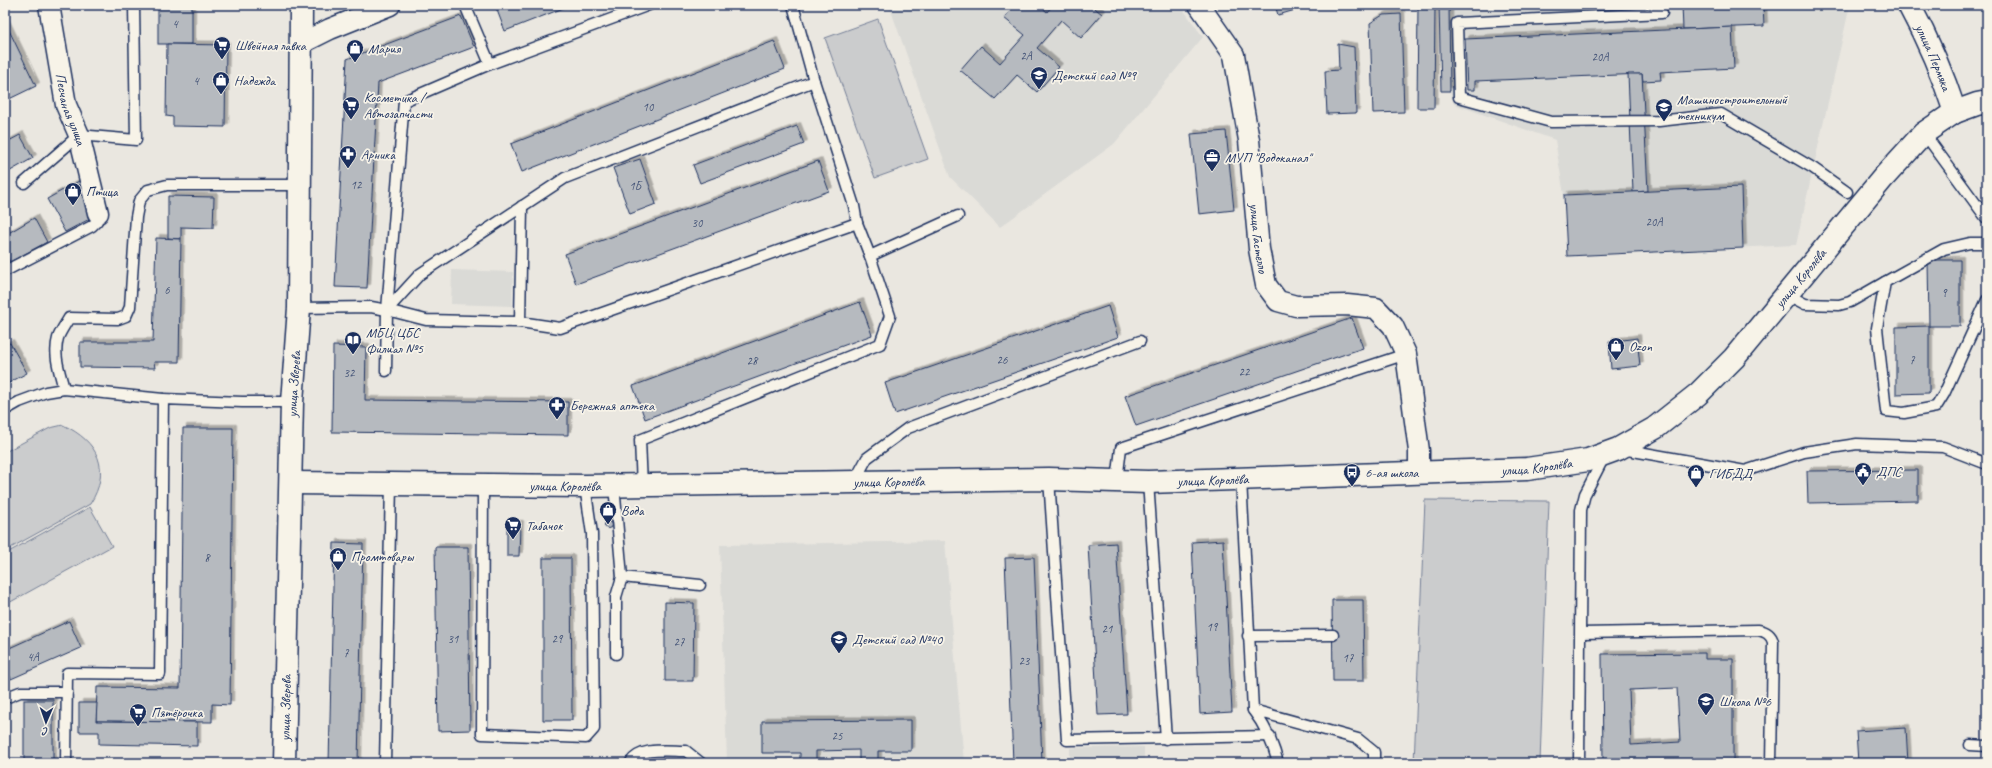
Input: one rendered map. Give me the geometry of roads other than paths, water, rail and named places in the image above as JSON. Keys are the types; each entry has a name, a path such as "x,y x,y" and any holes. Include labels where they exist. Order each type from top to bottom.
{"main road":[{"name":"улица Зверева","path":"284,763 292,402 299,308 302,43 301,5"},
{"name":"улица Пермяка","path":"1909,5 1927,38 1943,76 1955,112"},
{"name":"улица Королёва","path":"291,483 642,486 1049,479 1148,482 1527,469 1588,460 1612,451 1655,428 1698,394 1734,358 1883,178 1924,133 1955,112 1987,102"}],"street":[{"name":"Песчаная улица","path":"50,5 66,105 79,134 98,213"},
{"path":"302,43 330,29 390,5"},
{"name":"улица Гастелло","path":"1199,5 1234,55 1249,140 1259,249 1266,285 1278,301 1296,306 1347,305 1376,308 1393,326 1406,354 1419,451 1419,473"}],"lane":[{"path":"24,183 79,134 136,140 134,5"},
{"path":"465,5 490,64"},
{"path":"386,371 387,310 404,102 490,64 649,5"},
{"path":"642,486 640,440 880,344 890,316 870,256 857,223 854,206 814,81 793,5"},
{"path":"1662,13 1457,24 1459,97 1551,122 1659,121 1721,114 1813,168 1847,192"},
{"path":"387,310 420,274 564,178 814,81"},
{"path":"1924,133 1987,219"},
{"path":"64,389 56,352 58,338 69,318 118,319 126,316 130,307 136,217 139,202 148,190 167,185 301,185"},
{"path":"520,322 522,206"},
{"path":"5,271 92,226 97,221 98,213"},
{"path":"870,256 958,216"},
{"path":"299,308 371,307 426,320 520,322 560,328 857,223"},
{"path":"1786,294 1805,304 1839,305 1850,302 1944,249 1970,243 1987,242"},
{"path":"1885,282 1877,328 1886,411 1904,413 1936,407 1947,388 1987,300"},
{"path":"854,482 867,458 908,428 1140,341"},
{"path":"1117,481 1121,448 1406,354"},
{"path":"5,410 19,402 46,392 64,389 163,399 292,402"},
{"path":"66,763 67,674 160,674 163,399"},
{"path":"1579,763 1581,510 1585,494 1612,451 1745,471 1804,452 1857,444 1943,447 1987,464"},
{"path":"1049,479 1066,740 1270,736"},
{"path":"1241,479 1253,710 1270,736 1278,763"},
{"path":"1148,482 1166,739"},
{"path":"385,763 391,484"},
{"path":"483,484 482,734 586,738 594,729 592,534 585,486"},
{"path":"614,485 622,577 616,597 616,654"},
{"path":"622,577 700,586"},
{"path":"1581,633 1758,630 1767,633 1772,638 1773,642 1771,763"},
{"path":"1248,636 1333,635"},
{"path":"5,698 20,692 67,692"},
{"path":"1253,710 1358,739 1374,752 1374,763"},
{"path":"1970,745 1987,746"},
{"path":"630,763 637,755 654,750 686,750 701,763"}],"place":[{"name":"Швейная лавка","path":"222,60"},
{"name":"Мария","path":"355,63"},
{"name":"Детский сад №9","path":"1039,90"},
{"name":"Надежда","path":"221,95"},
{"name":"Косметика / Автозапчасти","path":"351,120"},
{"name":"Машиностроительный техникум","path":"1664,122"},
{"name":"Арника","path":"348,169"},
{"name":"МУП \"Водоканал\"","path":"1212,172"},
{"name":"Птица","path":"73,206"},
{"name":"МБЦ ЦБС Филиал №5","path":"353,355"},
{"name":"Ozon","path":"1616,361"},
{"name":"Бережная аптека","path":"557,420"},
{"name":"ДПС","path":"1863,486"},
{"name":"6-ая школа","path":"1352,487"},
{"name":"ГИБДД","path":"1696,488"},
{"name":"Вода","path":"608,525"},
{"name":"Табачок","path":"513,540"},
{"name":"Промтовары","path":"338,571"},
{"name":"Детский сад №40","path":"839,654"},
{"name":"Школа №6","path":"1706,716"},
{"name":"Пятёрочка","path":"138,727"}]}
